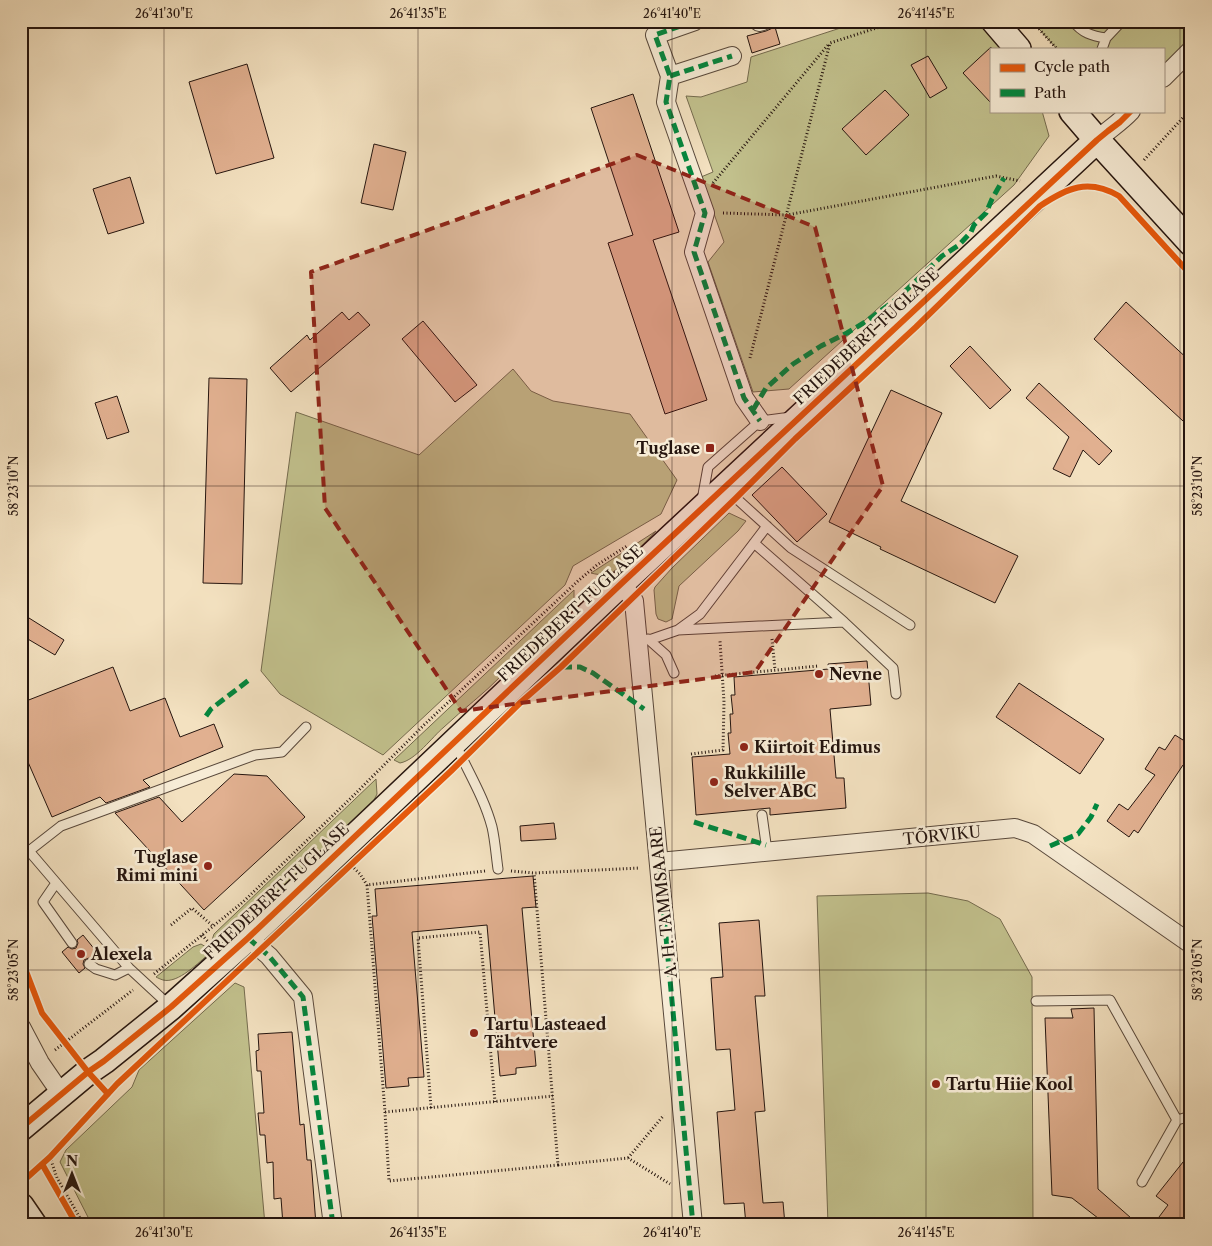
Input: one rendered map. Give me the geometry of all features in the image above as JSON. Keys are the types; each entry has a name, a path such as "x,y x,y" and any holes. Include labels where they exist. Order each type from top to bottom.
{"street":[{"path":"695,21 655,35 670,76 666,102 703,206 694,252 744,398 760,421"},
{"path":"759,21 763,21"},
{"path":"994,21 1017,48"},
{"path":"1164,77 1191,50"},
{"path":"670,76 732,56"},
{"path":"1073,112 1097,140 1120,188 1184,252"},
{"name":"FRIEDEBERT TUGLASE","path":"21,1128 88,1072 171,1007 248,938 622,582 1097,140 1130,112"},
{"name":"A. H. TAMMSAARE","path":"622,582 634,601 643,639 659,862 693,1225"},
{"name":"TÕRVIKU","path":"659,862 1015,828 1033,834 1191,944"},
{"path":"248,938 269,956 303,998 333,1225"},
{"path":"21,1027 40,1063 62,1095"},
{"path":"21,1206 34,1225"}],"lane":[{"path":"1073,21 1091,36 1106,38"},
{"path":"1102,48 1106,38 1122,21"},
{"path":"700,510 708,467 760,421 801,416"},
{"path":"724,488 791,548 910,625"},
{"path":"678,630 700,614 767,526"},
{"path":"754,543 893,668 896,694"},
{"path":"643,639 652,639 678,630 844,622"},
{"path":"643,639 666,655 674,673"},
{"path":"171,1007 129,968 25,850 61,826 255,755 282,752 306,727"},
{"path":"454,742 479,790 492,827 498,869"},
{"path":"762,814 767,852"},
{"path":"56,883 43,902 72,944"},
{"path":"90,964 96,969 115,976 129,968"},
{"path":"1036,1001 1110,1000 1177,1120"},
{"path":"1142,1182 1177,1120 1191,1116"}],"path":[{"path":"703,206 830,43 898,21"},
{"path":"1032,21 1056,48"},
{"path":"742,392 830,43"},
{"path":"1076,188 1088,186 1108,190 1120,188 1191,109"},
{"path":"703,206 786,215 996,176 1030,183 1040,193"},
{"path":"1184,252 1191,275"},
{"path":"40,1063 144,982 250,895 424,725 579,580 597,565 629,544"},
{"path":"770,626 775,670"},
{"path":"691,754 723,750 724,702 719,628"},
{"path":"715,676 818,666"},
{"path":"659,862 644,868 534,873 498,869 367,885 389,1181 628,1158 691,1198"},
{"path":"534,873 558,1165"},
{"path":"172,925 192,908 213,926"},
{"path":"431,1108 418,938 480,932 494,1102"},
{"path":"60,1035 88,1072 108,1094"},
{"path":"21,1183 50,1157 132,1071"},
{"path":"628,1158 681,1095"},
{"path":"385,1112 552,1096"},
{"path":"50,1157 56,1178 84,1225"},
{"path":"42,1164 77,1225"}],"highlighted area":[{"path":"637,155 815,227 883,486 755,672 461,711 325,508 311,272"}],"shaded area":[{"path":"862,21 982,21 1001,48 990,48 990,112 1042,112 1049,136 1014,185 789,389 753,392 708,262 724,242 701,177 713,172 686,96 701,97 747,82 751,57"},
{"path":"1032,21 1191,21 1191,50 1164,77 1164,48 1056,48"},
{"path":"513,369 531,391 553,401 630,414 677,480 661,514 573,566 565,585 383,755 280,694 261,671 296,412 419,455"},
{"path":"729,513 746,521 738,531 679,586 672,619 666,622 658,619 656,614 655,587"},
{"path":"656,531 616,570 605,574 591,573"},
{"path":"574,590 574,601 514,659 495,682 451,720 412,758 400,763 394,760"},
{"path":"376,779 377,794 372,804 232,936 220,945 212,940 214,934"},
{"path":"928,893 968,901 1000,919 1032,977 1033,1225 828,1225 817,896"},
{"path":"201,944 210,953 182,976 169,980 156,977 193,947"},
{"path":"235,983 244,987 265,1225 92,1225 60,1162 66,1150 132,1087 139,1070"}],"building":[{"path":"775,27 780,44 752,53 747,36"},
{"path":"991,47 990,102 963,73"},
{"path":"928,56 947,88 930,98 911,65"},
{"path":"247,64 274,158 216,174 189,82"},
{"path":"885,90 909,115 866,155 842,129"},
{"path":"633,94 679,232 653,240 707,400 665,414 608,243 633,235 591,108"},
{"path":"374,144 406,152 393,210 361,203"},
{"path":"130,177 144,223 108,234 93,189"},
{"path":"1126,302 1191,362 1191,412 1183,421 1094,339"},
{"path":"342,312 349,320 358,312 370,325 291,392 270,368 307,335 310,340"},
{"path":"423,321 477,385 455,402 402,339"},
{"path":"970,346 1011,390 990,409 950,366"},
{"path":"209,378 247,379 242,584 203,583"},
{"path":"1039,383 1112,451 1099,465 1083,450 1070,477 1053,469 1069,437 1026,398"},
{"path":"891,390 942,413 901,501 1018,556 995,603 880,549 881,547 829,522"},
{"path":"117,396 129,432 107,439 95,403"},
{"path":"782,467 827,514 797,542 752,495"},
{"path":"21,613 64,640 55,655 21,635"},
{"path":"867,661 871,705 830,709 836,778 844,778 846,808 770,815 770,808 696,815 692,757 730,754 728,733 731,733 730,714 733,714 731,695 735,695 734,677 829,669 828,664"},
{"path":"113,667 130,711 165,698 180,737 214,724 223,747 143,780 150,787 106,803 100,797 52,817 21,746 21,703"},
{"path":"1019,683 1104,739 1080,774 996,717"},
{"path":"1175,735 1191,745 1191,770 1183,765 1138,833 1134,830 1129,837 1107,821 1119,804 1128,810 1155,775 1145,769 1159,747 1165,750"},
{"name":"Tuglase Rimi mini","path":"234,774 267,776 305,817 204,910 115,813 159,797 182,822"},
{"path":"554,823 556,839 521,841 520,826"},
{"name":"Tartu Lasteaed Tähtvere","path":"533,876 536,907 522,908 536,1066 516,1068 516,1074 500,1076 487,925 412,932 424,1077 408,1078 409,1086 386,1088 372,916 377,916 375,889"},
{"path":"759,920 765,996 755,996 765,1111 755,1112 763,1203 783,1202 785,1225 746,1225 744,1203 724,1204 717,1112 735,1110 730,1049 716,1050 711,978 723,977 719,923"},
{"name":"Alexela","path":"83,935 100,956 94,960 89,958 84,960 85,968 79,973 62,952 68,947 76,948 77,940"},
{"name":"Tartu Hiie Kool","path":"1094,1008 1098,1189 1139,1225 1107,1225 1072,1198 1052,1195 1045,1018 1073,1018 1071,1009"},
{"path":"292,1032 300,1125 304,1124 307,1160 311,1160 316,1225 283,1225 281,1198 274,1199 273,1162 267,1163 265,1135 260,1135 258,1113 264,1113 261,1071 257,1071 256,1051 259,1050 258,1034"},
{"path":"1191,1152 1191,1223 1184,1218 1180,1225 1153,1225 1168,1205 1156,1196"}],"marked path":[{"path":"695,21 655,35 670,76 666,102 705,213 694,252 744,398 760,421"},
{"path":"759,21 763,21"},
{"path":"670,76 732,56"},
{"path":"753,410 766,388 793,364 865,322 897,299 942,256 959,245 986,213 1004,178"},
{"path":"562,667 580,667 593,673 644,709"},
{"path":"206,716 211,709 249,680"},
{"path":"1050,846 1078,834 1091,817 1097,804"},
{"path":"694,822 766,845"},
{"path":"659,862 693,1225"},
{"path":"248,938 269,956 303,997 333,1225"}],"cycle path":[{"path":"21,1128 88,1072 171,1007 248,938 622,583 1097,140 1130,112"},
{"path":"21,1183 50,1157 117,1084 451,771 521,702 561,667 795,439 916,327 1040,206 1059,194 1078,188 1097,187 1119,196 1191,275"},
{"path":"21,958 42,1013 88,1072 108,1094"},
{"path":"42,1164 77,1225"}],"place":[{"name":"Tuglase","path":"710,448"},
{"name":"Nevne","path":"819,674"},
{"name":"Kiirtoit Edimus","path":"744,747"},
{"name":"Rukkilille Selver ABC","path":"714,782"},
{"name":"Tuglase Rimi mini","path":"208,866"},
{"name":"Alexela","path":"81,954"},
{"name":"Tartu Lasteaed Tähtvere","path":"474,1033"},
{"name":"Tartu Hiie Kool","path":"936,1084"}]}
